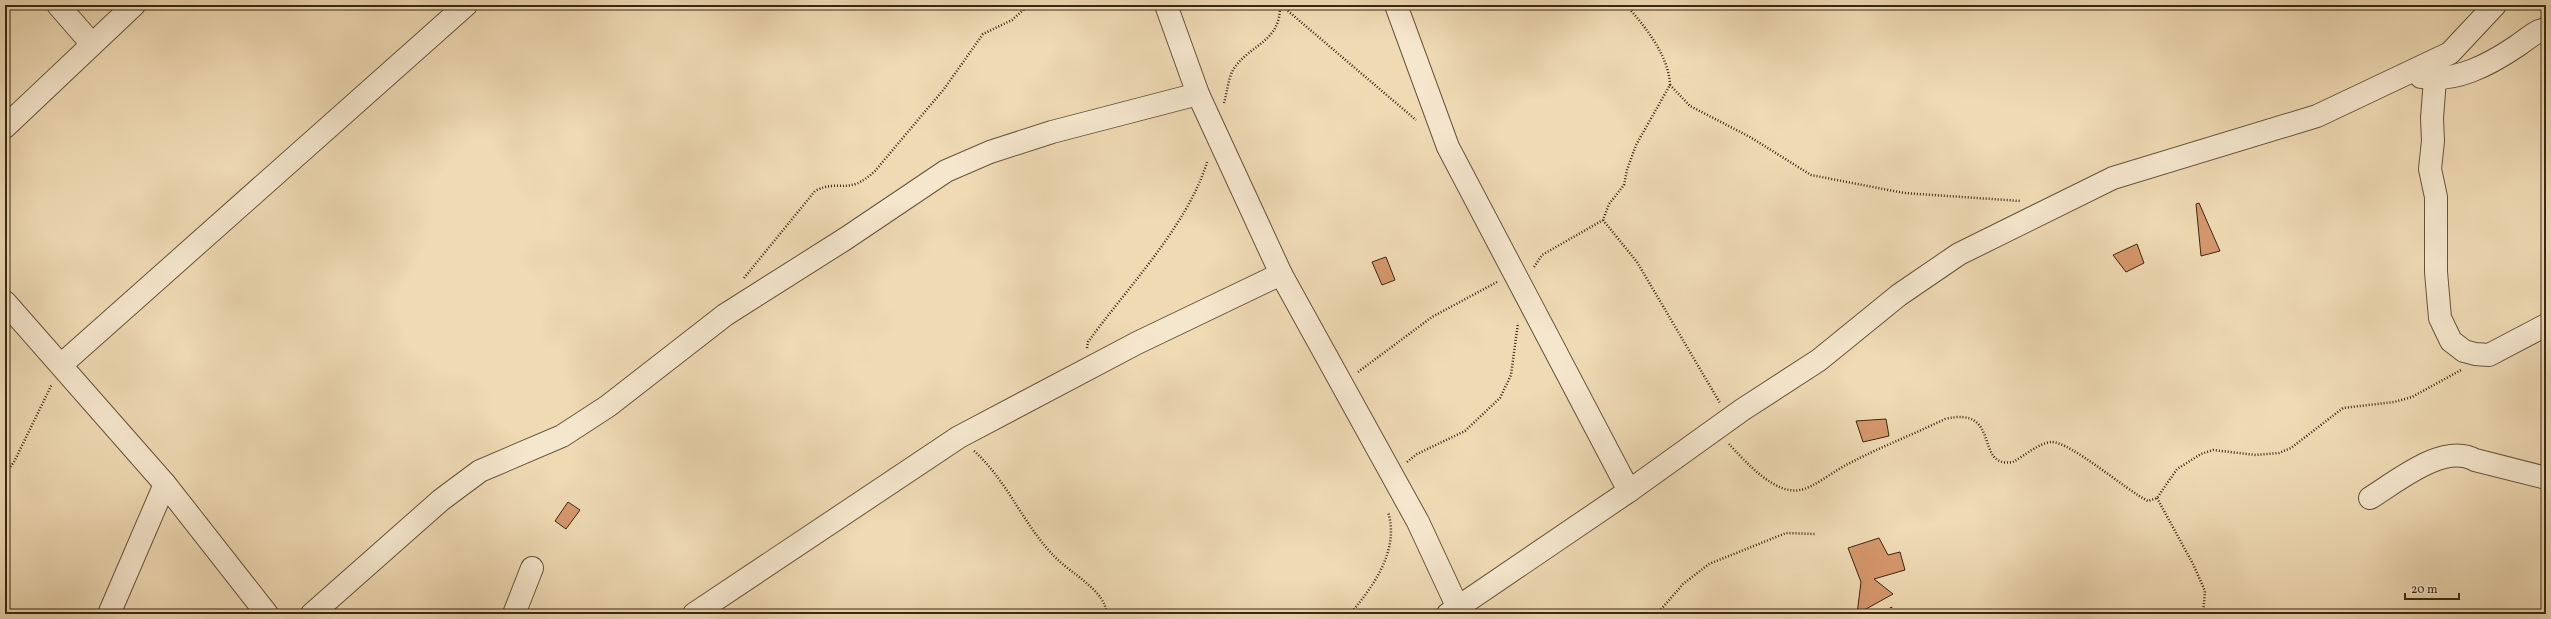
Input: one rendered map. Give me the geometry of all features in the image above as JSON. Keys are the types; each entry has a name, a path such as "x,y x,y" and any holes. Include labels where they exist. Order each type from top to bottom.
{"street":[{"path":"58,5 92,43"},
{"path":"5,128 92,43 134,5"},
{"path":"61,365 466,5"},
{"path":"1166,5 1198,94 1281,274 1395,480 1453,611 1629,491 1722,424 1819,360 1899,295 1960,254 2113,178 2317,116 2450,54 2495,5"},
{"path":"1396,5 1448,147 1629,491"},
{"path":"2406,74 2435,79 2456,76 2474,70 2546,29"},
{"path":"2435,79 2432,118 2433,141 2430,169 2436,197 2436,272 2440,318 2451,341 2464,351 2489,355 2546,325"},
{"path":"312,614 441,500 480,471 562,436 608,406 725,315 845,239 946,171 990,152 1052,132 1198,94"},
{"path":"694,614 959,437 1137,343 1281,274"},
{"path":"5,302 165,484 267,614"},
{"path":"2370,498 2435,459 2457,455 2469,456 2476,460 2546,478"},
{"path":"109,614 165,484"},
{"path":"514,614 532,568"}],"path":[{"path":"742,280 815,191 822,188 854,186 863,183 875,171 944,89 983,34 1012,20 1029,5"},
{"path":"1280,5 1418,121"},
{"path":"1086,351 1088,342 1097,329 1171,233 1205,168 1232,72 1240,61 1267,41 1273,32 1280,15 1280,5"},
{"path":"1341,381 1362,370 1390,347 1432,317 1483,288 1519,282 1533,268 1542,255 1603,220 1609,204 1624,185 1626,170 1636,145 1670,85 1670,77 1662,54 1626,5"},
{"path":"1670,85 1690,106 1750,138 1811,175 1904,193 2029,201"},
{"path":"1603,220 1637,262 1722,424 1750,467 1781,487 1800,490 1847,464 1945,419 1960,416 1972,418 1977,422 1988,448 2002,461 2013,462 2046,443 2053,442 2082,456 2137,496 2148,501 2157,498 2177,469 2201,454 2213,450 2256,455 2279,453 2291,448 2343,408 2412,397 2433,384 2489,355"},
{"path":"1350,614 1363,598 1387,555 1391,542 1388,506 1395,480 1400,469 1417,454 1465,431 1500,398 1507,387 1511,375 1519,320"},
{"path":"5,474 14,462 61,365"},
{"path":"959,437 990,465 1041,543 1099,595 1107,607 1106,614"},
{"path":"2157,498 2193,564 2205,592 2203,614"},
{"path":"1657,614 1683,584 1709,564 1786,533 1815,534"},
{"path":"1891,607 1892,614"}],"building":[{"path":"2199,203 2220,251 2201,256 2196,204"},
{"path":"2137,244 2144,263 2126,272 2113,255"},
{"path":"1386,257 1395,280 1382,285 1372,262"},
{"path":"1886,419 1889,436 1863,442 1856,421"},
{"path":"568,502 580,510 566,529 555,521"},
{"path":"1879,538 1888,555 1900,552 1905,570 1874,579 1893,594 1857,614 1861,582 1848,548"}]}
